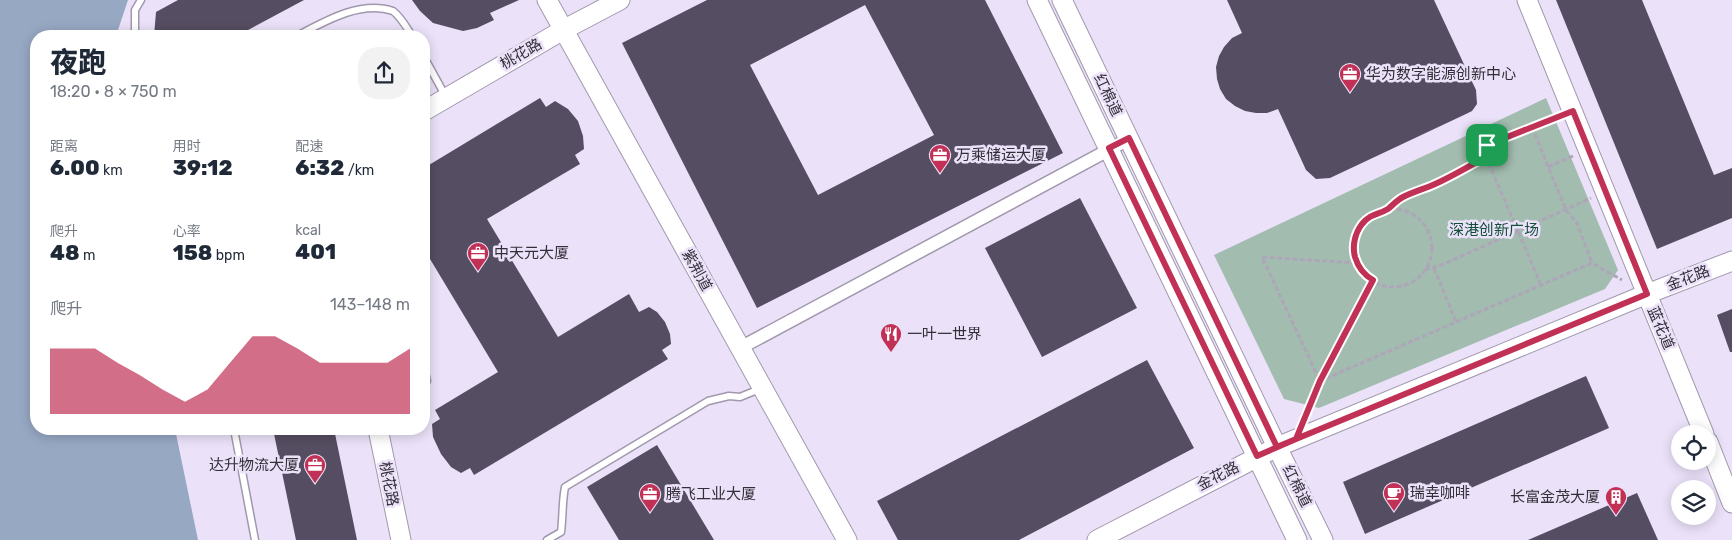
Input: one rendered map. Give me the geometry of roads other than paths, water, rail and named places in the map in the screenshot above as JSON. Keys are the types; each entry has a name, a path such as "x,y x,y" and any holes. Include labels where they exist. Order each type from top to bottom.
{"street":[{"name":"紫荆道","path":"546,0 847,540"},
{"name":"桃花路","path":"430,108 563,30 620,0"},
{"name":"红棉道","path":"1037,0 1297,540"},
{"name":"红棉道","path":"1062,0 1323,540"},
{"name":"蓝花道","path":"1527,0 1700,425"},
{"path":"740,348 1129,138"},
{"name":"金花路","path":"1096,540 1277,447 1647,294 1732,261"},
{"name":"桃花路","path":"379,435 400,540"},
{"path":"1716,462 1732,503"}],"lane":[{"path":"135,30 135,10 141,0"},
{"path":"308,30 349,7 364,4 381,5 395,12 408,30"},
{"path":"430,68 447,98"},
{"path":"547,540 561,532 562,500 565,487 708,401 729,396 740,397 763,388"},
{"path":"235,435 255,540"}],"water":[{"path":"0,0 128,0 118,30 30,30 30,435 176,435 198,540 0,540"}],"place":[{"name":"华为数字能源创新中心","path":"1350,93"},
{"name":"万乘储运大厦","path":"940,174"},
{"name":"中天元大厦","path":"478,272"},
{"name":"一叶一世界","path":"891,353"},
{"name":"达升物流大厦","path":"315,484"},
{"name":"瑞幸咖啡","path":"1394,512"},
{"name":"腾飞工业大厦","path":"650,513"},
{"name":"长富金茂大厦","path":"1616,516"}],"park label":[{"name":"深港创新广场","path":"1494,230"}]}
